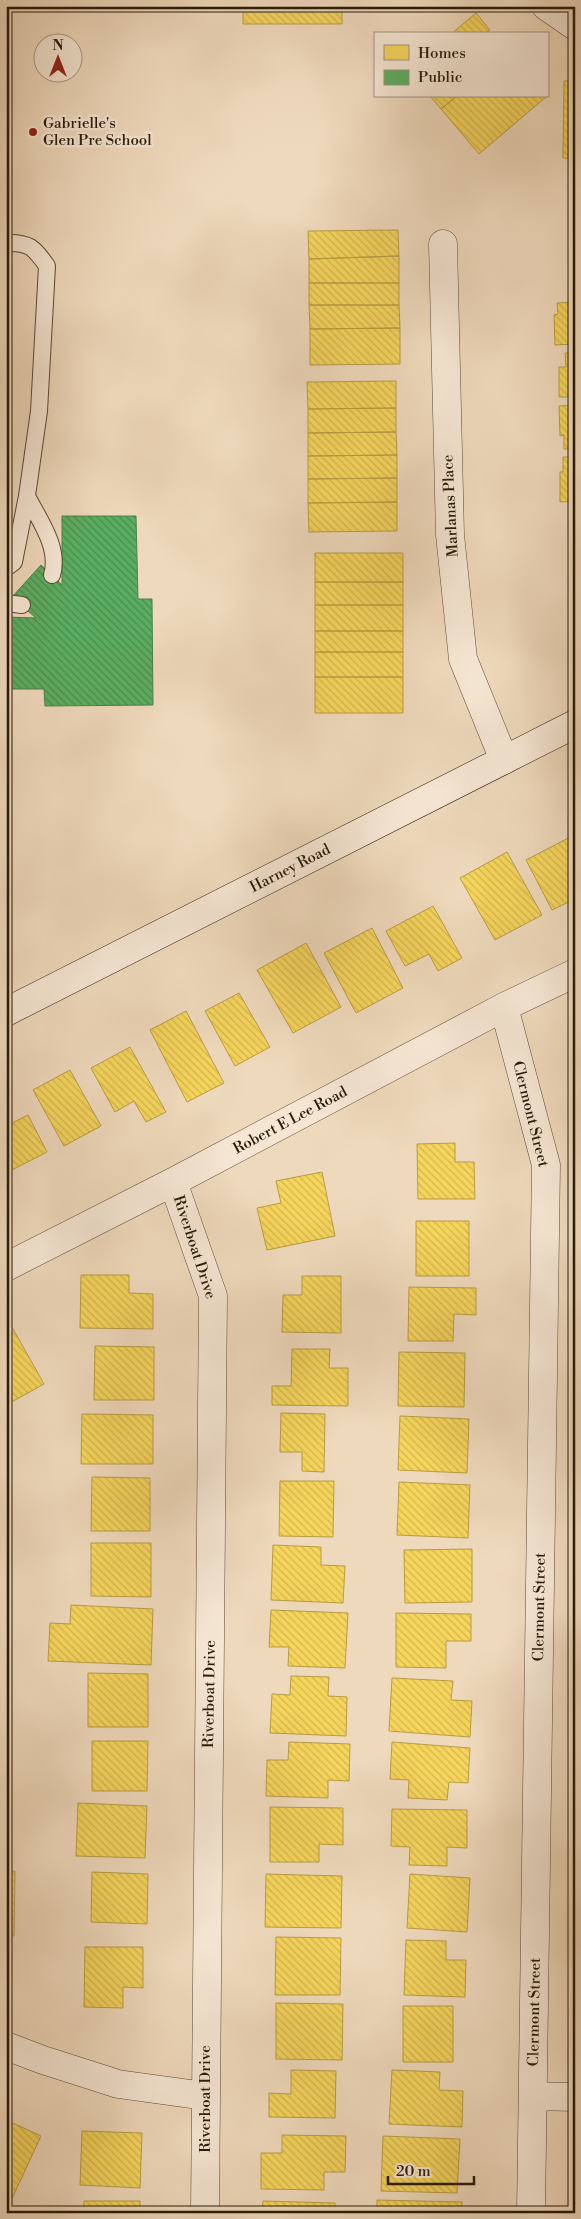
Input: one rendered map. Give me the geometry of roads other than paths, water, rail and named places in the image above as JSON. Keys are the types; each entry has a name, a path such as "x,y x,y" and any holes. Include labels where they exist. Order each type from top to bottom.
{"street":[{"path":"546,6 575,26"},
{"name":"Marlanas Place","path":"443,244 450,535 463,659 504,760"},
{"name":"Harney Road","path":"6,1012 575,724"},
{"name":"Robert E Lee Road","path":"6,1267 173,1182 504,1007 575,973"},
{"name":"Clermont Street","path":"504,1007 546,1165 531,2213"},
{"name":"Riverboat Drive","path":"173,1182 213,1296 205,2213"},
{"path":"6,2046 118,2084 205,2096"},
{"path":"532,2096 575,2097"}],"lane":[{"path":"6,243 17,242 34,248 48,266 39,411 27,496 14,562 6,568"},
{"path":"27,496 52,547 56,564 52,575"}],"place":[{"name":"Gabrielle's Glen Pre School","path":"33,132"}]}
